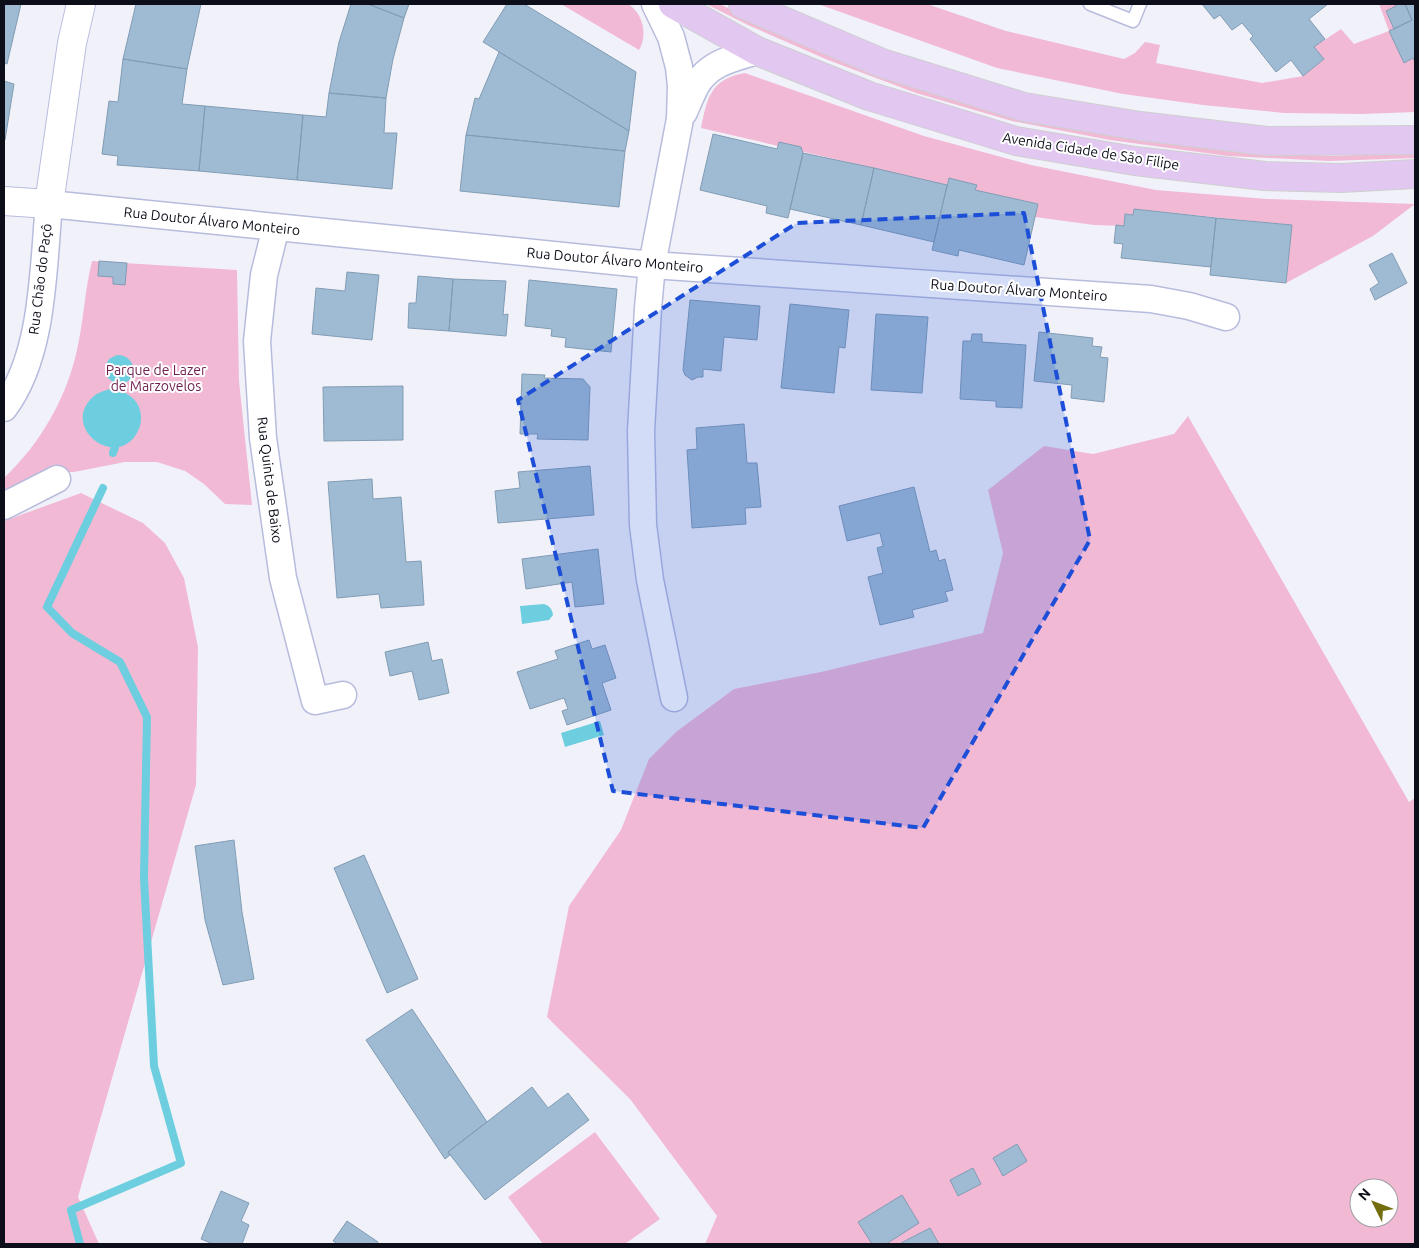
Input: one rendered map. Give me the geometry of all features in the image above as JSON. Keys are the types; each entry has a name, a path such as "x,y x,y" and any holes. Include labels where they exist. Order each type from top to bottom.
{"main road":[{"name":"Avenida Cidade de São Filipe","path":"673,4 757,51 869,96 1016,141 1134,161 1265,176 1341,178 1415,174"},
{"path":"743,4 882,63 1024,107 1140,126 1267,141 1415,140"}],"street":[{"path":"49,204 72,43 81,4"},
{"path":"655,4 672,37 681,86 680,119 652,265 648,308 641,431 643,525 650,580 674,698"},
{"path":"680,119 698,82 712,69 722,62 757,51"},
{"name":"Rua Doutor Álvaro Monteiro","path":"4,201 652,265 1151,299 1189,306 1226,317"},
{"name":"Rua Chão do Paçô","path":"4,408 11,399 26,367 36,332 49,204"},
{"name":"Rua Quinta de Baixo","path":"276,227 264,275 257,341 263,438 283,578 315,701 343,695"},
{"path":"4,506 57,479"}],"lane":[{"path":"1090,4 1133,22 1140,4"}],"highlighted area":[{"path":"1024,213 1090,540 923,828 613,791 518,400 797,223"}],"green space":[{"path":"561,4 628,4 637,13 642,25 643,38 639,50"},
{"path":"706,4 720,4 750,19 1230,149 1330,156 1415,153 1415,158 1329,161 1228,156 1110,140 1012,121 916,93 828,60 748,25"},
{"path":"818,4 927,4 1006,31 1124,59 1135,53 1145,42 1160,45 1156,63 1262,83 1303,76 1324,59 1314,47 1341,29 1354,44 1389,31 1379,4 1395,4 1396,6 1386,11 1394,29 1404,62 1413,58 1415,62 1415,112 1362,114 1284,113 1203,105 1123,94 997,68"},
{"path":"745,73 924,136 1031,165 1156,190 1267,199 1415,204 1373,236 1286,283 1292,225 1134,209 1133,215 1125,215 1124,226 1094,225 1035,217 1038,204 975,190 976,185 949,178 947,185 701,128 712,91 725,80"},
{"name":"Parque de Lazer de Marzovelos","path":"92,261 237,270 239,381 252,505 225,504 204,484 185,471 157,462 125,462 74,472 53,472 4,497 4,478 30,450 41,434 60,400 67,382 78,345"},
{"path":"1188,416 1409,802 1415,798 1415,1244 705,1244 717,1216 630,1099 547,1017 569,906 621,830 649,759 676,732 734,689 821,672 983,633 1003,553 988,490 1044,446 1093,454 1174,434"},
{"path":"81,493 143,523 165,543 184,578 198,647 196,785 78,1197 99,1244 4,1244 4,521"},
{"path":"595,1132 660,1219 625,1244 543,1244 508,1197"}],"water":[{"path":"117,355 129,359 134,368 131,378 120,384 119,387 136,402 141,418 138,431 129,443 118,447 106,446 95,441 87,432 83,420 85,408 94,396 115,387 114,383 107,377 105,367 109,359"},
{"path":"544,604 553,613 549,620 522,624 520,606"},
{"path":"600,721 604,735 565,747 561,733"}],"building":[{"path":"4,4 21,4 7,64 4,63"},
{"path":"136,4 201,4 187,69 123,59"},
{"path":"351,4 368,4 404,18 393,59 386,98 329,93 339,42"},
{"path":"368,4 409,4 404,18"},
{"path":"507,4 524,4 636,72 629,131 483,42"},
{"path":"1202,4 1328,4 1309,19 1325,39 1314,47 1324,59 1303,76 1291,60 1276,72 1250,39 1253,36 1242,23 1232,30 1220,15 1214,19"},
{"path":"1395,4 1405,4 1412,20 1394,29 1386,11 1396,6"},
{"path":"1405,4 1415,4 1415,62 1413,58 1404,63 1389,31 1412,20"},
{"path":"499,52 629,131 625,151 466,135 475,98 479,99"},
{"path":"123,59 187,69 182,104 205,106 199,171 117,165 118,156 102,154 109,101 118,102"},
{"path":"4,81 14,84 5,140 4,140"},
{"path":"329,93 386,98 384,133 397,133 392,189 297,180 303,115 326,117"},
{"path":"205,106 303,115 297,180 199,171"},
{"path":"713,134 777,149 779,142 801,147 803,153 788,218 766,213 767,206 700,190"},
{"path":"466,135 625,151 619,207 460,191"},
{"path":"803,153 874,168 861,225 790,209"},
{"path":"874,168 947,185 934,242 861,225"},
{"path":"949,178 977,185 975,190 1038,204 1024,265 959,250 958,256 932,250"},
{"path":"1134,209 1216,218 1211,267 1121,258 1123,244 1114,243 1116,225 1124,226 1125,214 1133,215"},
{"path":"1216,218 1292,225 1286,283 1210,275"},
{"path":"1392,253 1407,283 1375,300 1370,289 1379,283 1369,265"},
{"path":"99,261 127,263 125,285 113,284 113,277 98,276"},
{"path":"347,272 379,275 372,340 312,334 316,288 345,291"},
{"path":"418,276 453,279 449,331 408,328 409,303 416,303"},
{"path":"453,279 506,281 503,315 508,314 506,336 449,331"},
{"path":"529,280 617,289 611,352 565,347 566,338 551,336 552,329 525,326"},
{"path":"690,300 760,306 757,340 724,337 721,371 703,369 703,377 692,380 685,375 683,370"},
{"path":"790,304 849,310 845,348 839,347 834,393 781,388"},
{"path":"876,314 928,317 922,393 871,390"},
{"path":"1039,332 1093,338 1092,346 1102,347 1100,357 1108,358 1104,402 1071,398 1072,385 1034,381"},
{"path":"972,334 982,334 982,342 1026,345 1022,408 996,407 996,401 960,399 963,341 971,341"},
{"path":"522,374 545,375 544,378 583,379 590,387 588,440 537,439 538,434 520,434"},
{"path":"403,386 403,440 324,441 323,387"},
{"path":"744,424 747,463 757,463 761,507 745,508 746,524 692,528 687,450 697,449 696,428"},
{"path":"590,466 594,515 498,523 495,491 520,488 518,472"},
{"path":"372,479 373,499 401,497 406,562 421,561 424,605 381,608 379,594 337,598 328,482"},
{"path":"914,487 930,552 936,550 939,561 945,559 953,590 945,592 948,601 912,610 914,617 880,625 868,577 883,573 877,548 883,546 880,533 847,541 839,506"},
{"path":"598,549 604,604 575,607 572,582 526,589 522,559"},
{"path":"589,640 592,649 605,645 616,678 602,683 611,710 567,725 562,711 568,709 564,698 530,709 517,672 558,659 555,651"},
{"path":"428,642 432,661 442,659 449,693 419,700 412,671 390,676 385,652"},
{"path":"234,840 242,912 254,979 223,985 205,920 195,846"},
{"path":"364,855 418,979 387,993 334,868"},
{"path":"412,1009 487,1122 448,1152 450,1155 445,1159 366,1040"},
{"path":"532,1087 548,1108 568,1093 589,1120 485,1200 448,1152"},
{"path":"1017,1144 1027,1161 1003,1176 993,1158"},
{"path":"973,1168 981,1184 958,1196 950,1180"},
{"path":"221,1191 249,1203 241,1221 249,1225 242,1244 213,1244 201,1239"},
{"path":"902,1195 919,1223 886,1244 872,1244 858,1222"},
{"path":"347,1221 378,1242 377,1244 338,1244 333,1241"},
{"path":"930,1228 939,1244 901,1244 901,1243"}],"waterway":[{"path":"113,453 115,447"},
{"path":"80,1244 71,1210 181,1163 154,1066 144,878 147,717 120,662 72,633 47,607 103,488"}]}
